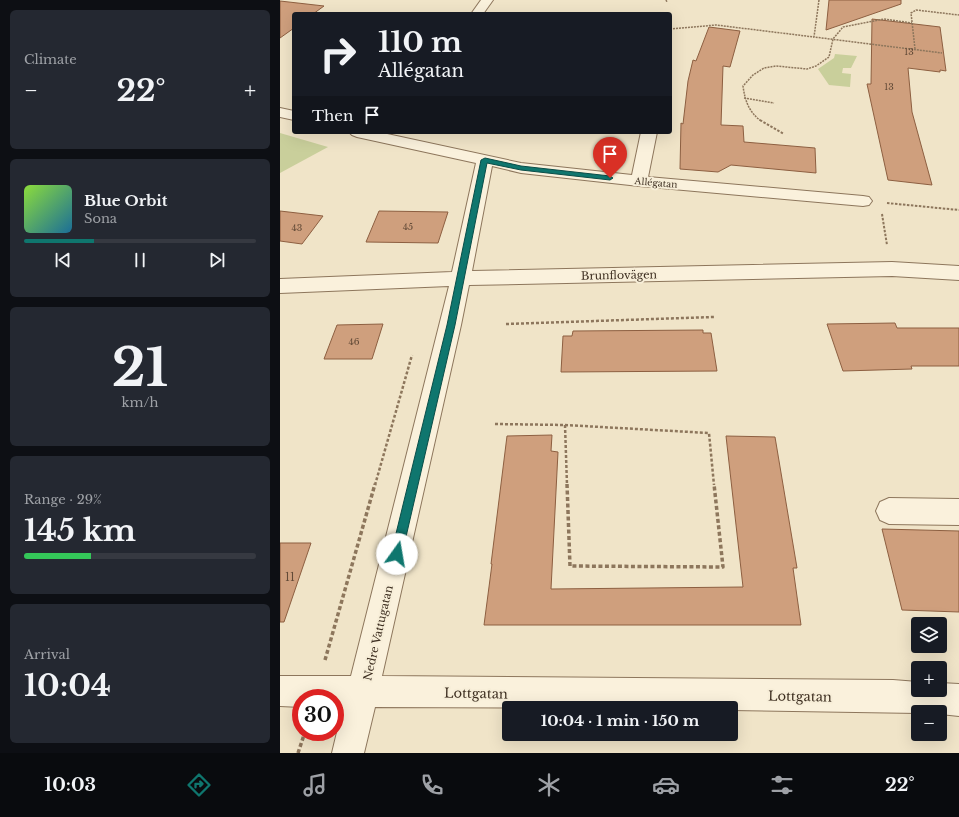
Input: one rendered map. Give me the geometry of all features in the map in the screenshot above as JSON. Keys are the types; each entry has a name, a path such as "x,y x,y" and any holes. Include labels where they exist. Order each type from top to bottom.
{"street":[{"path":"478,12 487,0"},
{"path":"280,112 292,115"},
{"name":"Allégatan","path":"373,134 389,136 521,168 639,181 862,201"},
{"path":"639,181 649,134"},
{"name":"Nedre Vattugatan","path":"348,753 364,692 451,325 485,160"},
{"name":"Brunflovägen","path":"280,286 460,279 892,269 959,273"},
{"path":"889,511 959,512"},
{"name":"Lottgatan","path":"280,691 292,691"},
{"name":"Lottgatan","path":"344,691 893,696 959,700"}],"path":[{"path":"814,37 819,0"},
{"path":"915,49 911,13 916,10 959,16"},
{"path":"784,134 754,117 744,98 743,86 752,75 763,68 776,65 807,70 820,64 829,57 833,39 842,27 884,19 912,23"},
{"path":"672,29 716,25 942,53"},
{"path":"744,98 774,103"},
{"path":"862,201 959,210"},
{"path":"880,202 892,269"},
{"path":"506,324 714,317"},
{"path":"316,689 414,348"},
{"path":"495,424 565,425 709,434 723,567 570,566 565,425"},
{"path":"298,753 301,741"}],"green space":[{"path":"835,54 857,56 851,68 843,68 842,73 851,74 850,87 829,85 818,69 834,58"},
{"path":"280,133 328,147 280,173"}],"building":[{"path":"829,0 901,0 901,4 826,30"},
{"path":"280,1 324,6 316,12 292,12 292,29 280,38"},
{"path":"872,19 940,27 946,71 940,70 940,72 908,68 912,112 932,185 888,180 867,84 871,84"},
{"path":"709,27 740,31 730,67 723,66 721,125 743,126 744,142 815,148 816,173 731,165 718,172 680,169 681,123 683,124 688,81 693,60 696,61"},
{"path":"280,211 323,216 302,244 280,241"},
{"path":"379,211 448,212 438,243 366,242"},
{"path":"895,323 897,328 959,328 959,366 911,366 912,369 843,371 827,324"},
{"path":"383,324 372,359 324,359 337,325"},
{"path":"703,330 703,333 711,333 717,371 561,372 563,336 572,336 573,331"},
{"path":"552,435 551,451 558,452 551,589 743,587 726,436 775,437 797,568 793,568 801,625 484,625 507,436"},
{"path":"882,529 959,531 959,612 902,610"},
{"path":"280,543 311,543 284,622 280,622"}],"route":[{"path":"397,554 451,325 485,160 521,168 610,178"}]}
